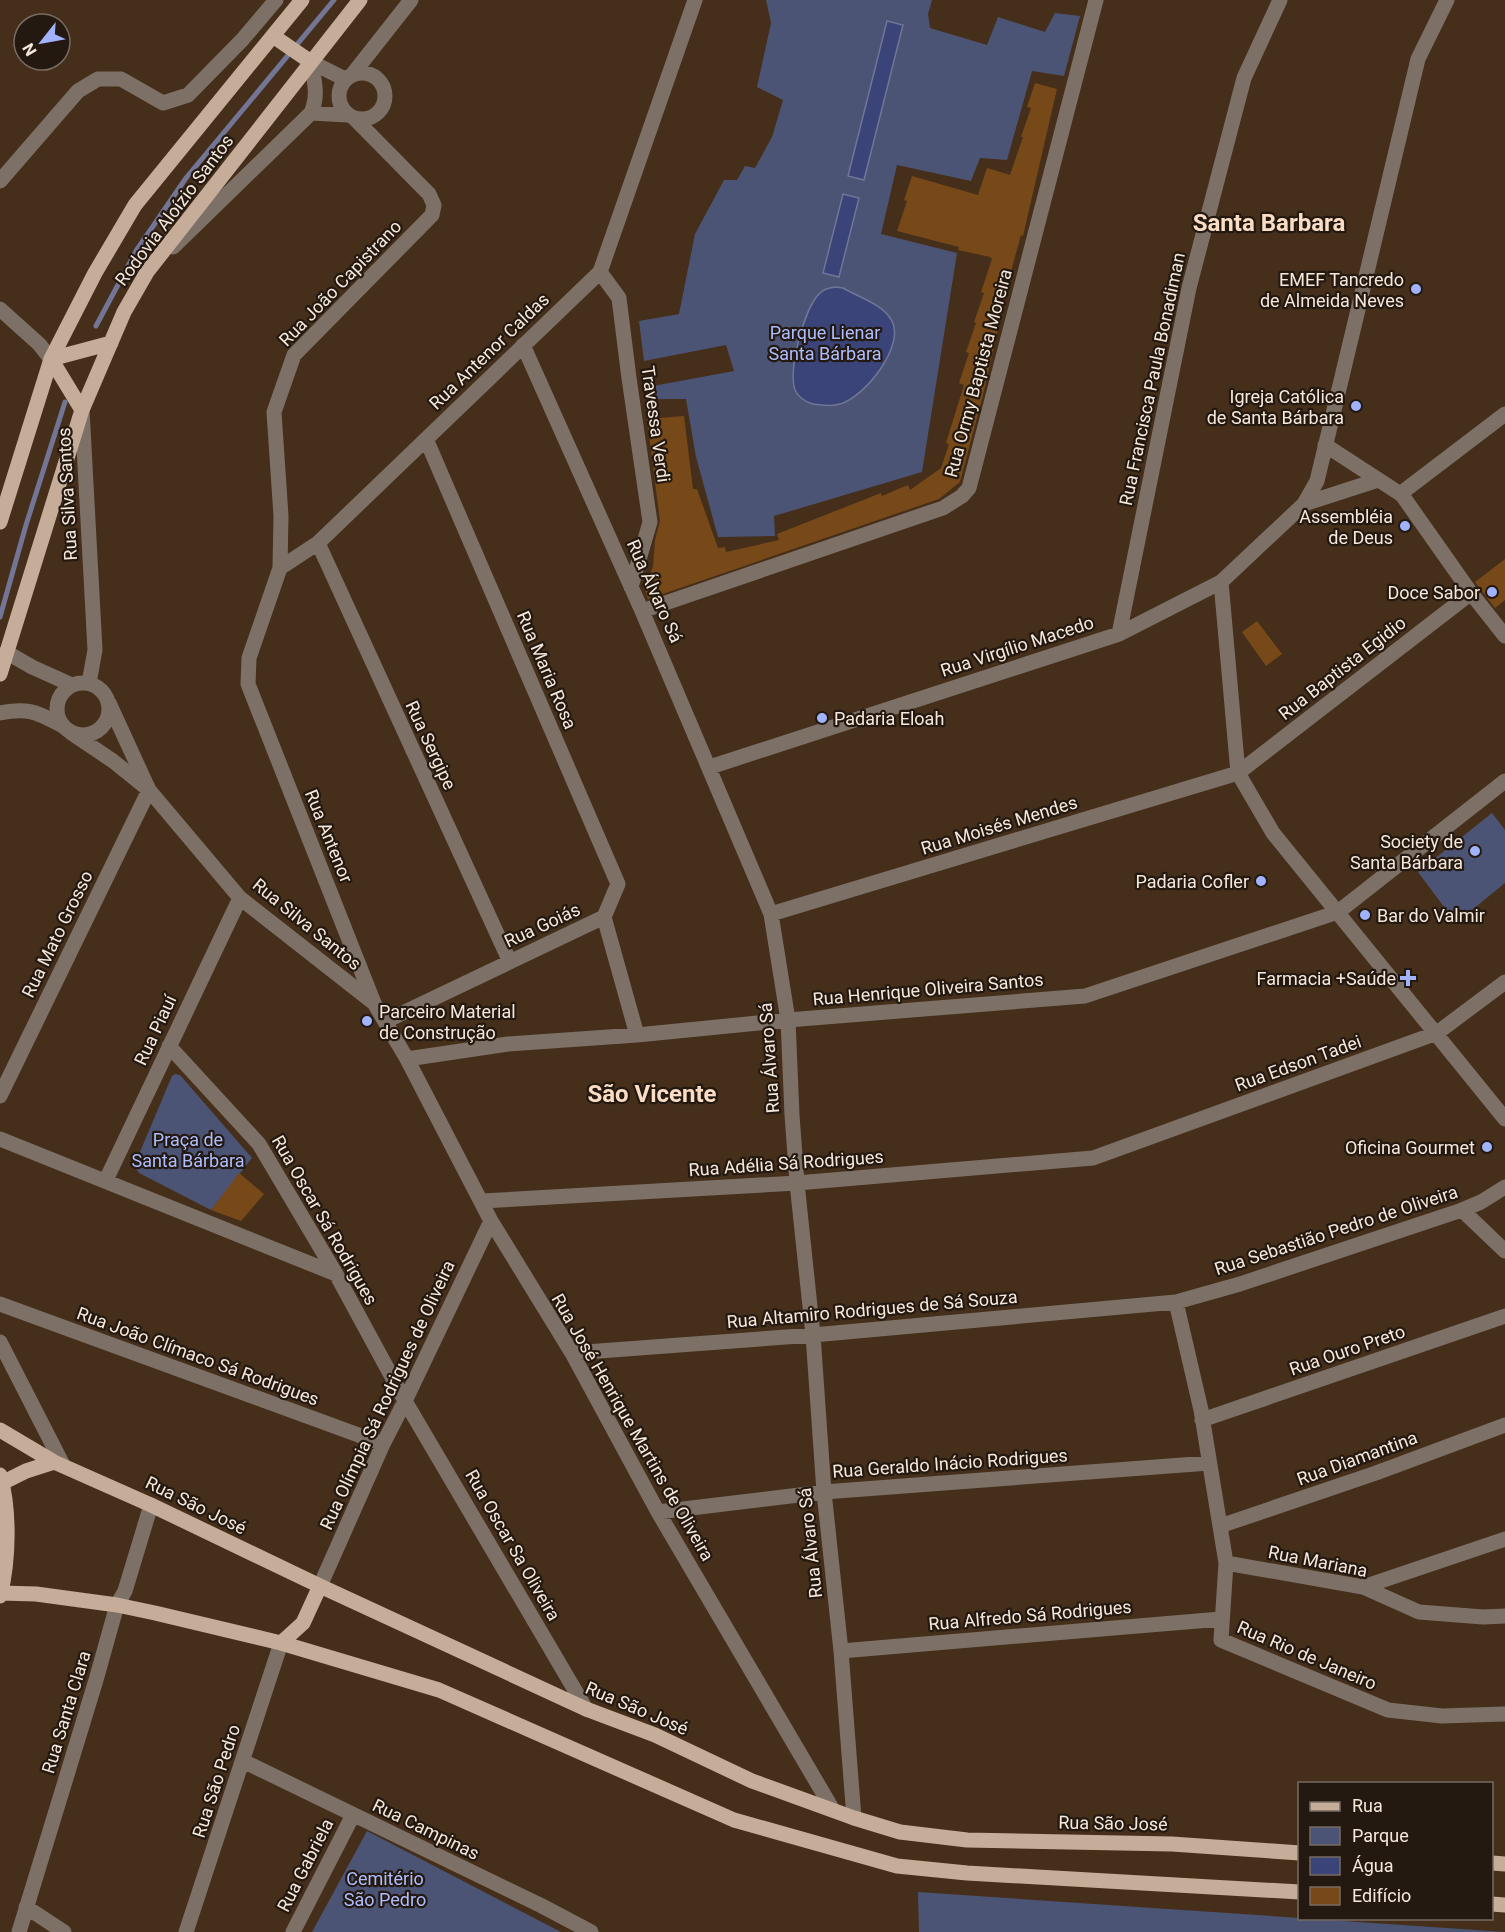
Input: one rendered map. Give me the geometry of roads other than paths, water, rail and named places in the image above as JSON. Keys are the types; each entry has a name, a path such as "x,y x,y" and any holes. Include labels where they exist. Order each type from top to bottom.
{"main road":[{"name":"Rodovia Aloízio Santos","path":"0,522 51,359 95,273 135,205 278,39 303,0"},
{"name":"Rodovia Aloízio Santos","path":"0,675 82,410 124,312 147,272 305,58 360,0"},
{"path":"278,39 305,58"},
{"path":"82,410 51,359 111,343"},
{"name":"Rua São José","path":"0,1430 58,1463 586,1709 655,1735 752,1781 854,1818 900,1832 967,1840 1172,1844 1298,1853"},
{"path":"58,1463 1,1481 7,1527 0,1594 36,1594 117,1605 281,1643 439,1690 734,1820 897,1866 967,1873 1298,1892"},
{"path":"281,1643 303,1623 320,1587"}],"street":[{"path":"0,181 78,91 98,78 121,79 163,103 188,95 242,40 276,0"},
{"path":"351,117 339,102 340,86 376,46 411,0"},
{"name":"Rua Antenor Caldas","path":"280,568 318,543 600,272 695,0"},
{"name":"Rua Ormy Baptista Moreira","path":"642,611 943,508 962,496 969,488 1096,0"},
{"name":"Rua Francisca Paula Bonadiman","path":"1119,634 1189,288 1244,78 1280,0"},
{"name":"Rua Virgílio Macedo","path":"710,766 1119,634 1221,582 1304,504 1317,481 1418,59 1447,0"},
{"path":"242,40 251,35 278,39"},
{"path":"311,113 363,120 378,113 385,98 376,46"},
{"path":"305,58 349,77 368,73 381,82"},
{"path":"147,272 311,113 317,94 305,58"},
{"name":"Rua João Capistrano","path":"378,113 388,152"},
{"name":"Rua João Capistrano","path":"280,568 281,516 274,412 294,355 432,215 434,205 429,194 351,117"},
{"name":"Travessa Verdi","path":"600,272 619,298 650,522 631,587"},
{"path":"0,309 39,344 51,359"},
{"name":"Rua Álvaro Sá","path":"523,345 710,766 771,914 788,1020 797,1184 813,1335 824,1492 841,1651 854,1818"},
{"name":"Rua Silva Santos","path":"82,410 95,650 89,683"},
{"path":"1400,494 1505,414"},
{"name":"Rua Maria Rosa","path":"426,439 618,884 604,917"},
{"path":"1325,445 1400,494 1471,593 1503,630"},
{"name":"Rua Virgílio Macedo","path":"1304,504 1378,480"},
{"name":"Rua Sergipe","path":"318,543 510,962"},
{"name":"Rua Antenor","path":"280,568 249,658 248,684 374,1003"},
{"path":"1221,582 1238,773 1273,833 1505,1119"},
{"name":"Rua Baptista Egidio","path":"1238,773 1471,593"},
{"path":"6,652 72,685"},
{"path":"89,683 97,687 108,700 109,716 100,730 85,736 67,729 57,712 65,690 72,685 89,683"},
{"name":"Rua Silva Santos","path":"108,700 149,790"},
{"name":"Rua Silva Santos","path":"0,713 16,710 35,712 67,729 113,761 149,790 240,898 374,1003"},
{"name":"Rua Moisés Mendes","path":"771,914 1238,773"},
{"name":"Rua Henrique Oliveira Santos","path":"407,1059 508,1044 1085,996 1338,912 1505,781"},
{"name":"Rua Mato Grosso","path":"0,1095 149,790"},
{"name":"Rua Piauí","path":"106,1180 240,898"},
{"name":"Rua Goiás","path":"386,1021 604,917 637,1035"},
{"name":"Rua Edson Tadei","path":"1093,1158 1437,1033 1505,982"},
{"path":"374,1003 407,1059"},
{"name":"Rua Oscar Sá Rodrigues","path":"169,1046 259,1144 336,1274 405,1401"},
{"name":"Rua José Henrique Martins de Oliveira","path":"407,1059 491,1221 572,1353 658,1512 833,1810"},
{"path":"0,1139 336,1274"},
{"name":"Rua Adélia Sá Rodrigues","path":"482,1200 797,1184 1093,1158"},
{"name":"Rua Sebastião Pedro de Oliveira","path":"1176,1302 1239,1284 1462,1210 1481,1202 1505,1186"},
{"path":"1462,1210 1505,1251"},
{"name":"Rua Olímpia Sá Rodrigues de Oliveira","path":"320,1587 383,1444 491,1221"},
{"name":"Rua Altamiro Rodrigues de Sá Souza","path":"572,1353 813,1335 1176,1302"},
{"name":"Rua Rio de Janeiro","path":"1176,1302 1202,1420 1226,1563 1221,1640 1388,1710 1442,1716 1505,1714"},
{"name":"Rua João Clímaco Sá Rodrigues","path":"0,1304 383,1444"},
{"name":"Rua Ouro Preto","path":"1202,1420 1505,1316"},
{"path":"0,1342 58,1463"},
{"name":"Rua Oscar Sa Oliveira","path":"405,1401 586,1709"},
{"name":"Rua Diamantina","path":"1220,1526 1376,1473 1505,1425"},
{"name":"Rua Geraldo Inácio Rodrigues","path":"658,1512 824,1492 1209,1463"},
{"name":"Rua Santa Clara","path":"19,1932 117,1605 125,1590 151,1505"},
{"path":"1363,1587 1505,1539"},
{"name":"Rua Mariana","path":"1226,1563 1363,1587 1419,1612 1483,1617 1505,1616"},
{"name":"Rua Alfredo Sá Rodrigues","path":"841,1651 1221,1619"},
{"name":"Rua São Pedro","path":"186,1932 281,1643"},
{"name":"Rua Campinas","path":"243,1761 591,1932"},
{"name":"Rua Gabriela","path":"293,1932 353,1815"},
{"path":"26,1907 63,1932"}],"water":[{"path":"887,21 903,25 864,180 848,176"},
{"path":"843,194 859,198 839,277 823,273"},
{"path":"835,287 843,288 883,310 892,321 895,331 888,356 871,381 850,399 837,405 827,406 813,404 802,399 795,390 793,381 799,340 808,313 822,291"}],"waterway":[{"path":"96,326 136,251 186,178 334,0"},
{"path":"0,617 65,402"}],"place":[{"name":"EMEF Tancredo de Almeida Neves","path":"1416,289"},
{"name":"Igreja Católica de Santa Bárbara","path":"1356,406"},
{"name":"Assembléia de Deus","path":"1405,526"},
{"name":"Doce Sabor","path":"1492,592"},
{"name":"Padaria Eloah","path":"822,718"},
{"name":"Society de Santa Bárbara","path":"1475,851"},
{"name":"Padaria Cofler","path":"1261,881"},
{"name":"Bar do Valmir","path":"1365,915"},
{"name":"Farmacia +Saúde","path":"1408,978"},
{"name":"Parceiro Material de Construção","path":"367,1021"},
{"name":"Oficina Gourmet","path":"1487,1147"}],"district":[{"name":"Santa Barbara","path":"1269,223"},
{"name":"São Vicente","path":"652,1094"}],"park label":[{"name":"Parque Lienar Santa Bárbara","path":"825,342"},
{"name":"Praça de Santa Bárbara","path":"188,1149"},
{"name":"Cemitério São Pedro","path":"385,1888"}]}
